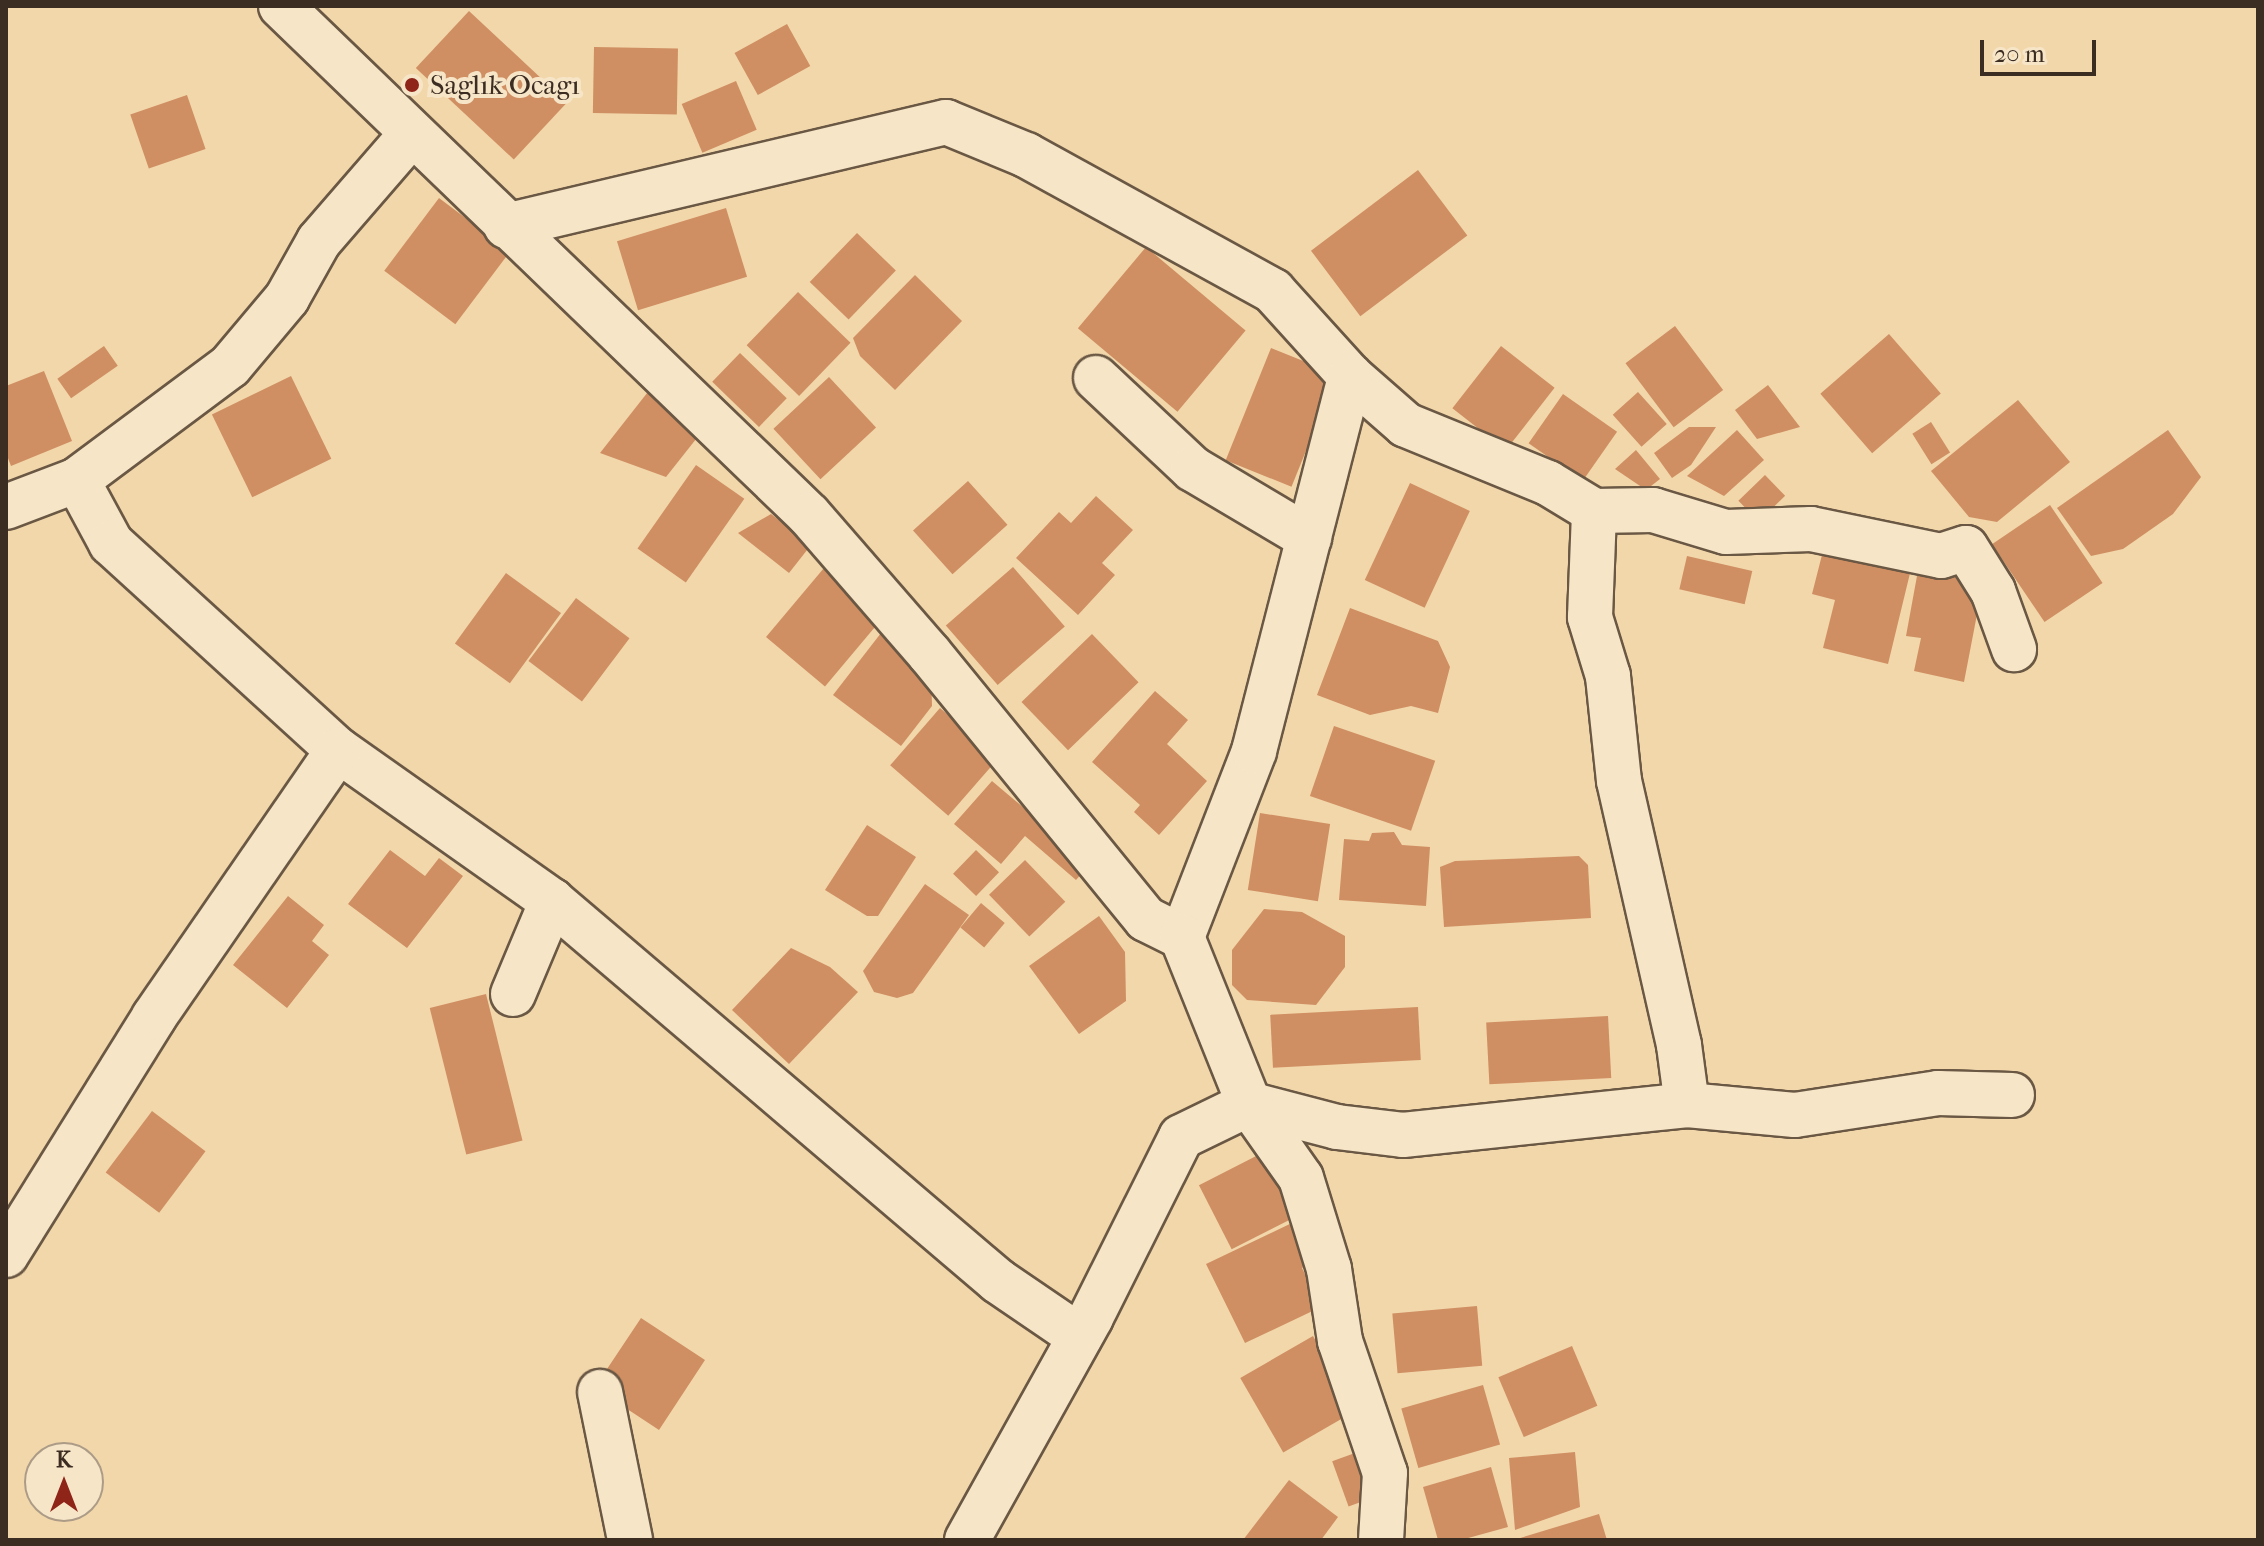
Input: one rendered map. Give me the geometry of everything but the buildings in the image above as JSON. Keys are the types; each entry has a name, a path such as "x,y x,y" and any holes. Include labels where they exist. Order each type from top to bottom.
{"street":[{"path":"281,6 410,136 809,515 979,713 1146,919 1182,937 1249,1104 1301,1178 1325,1254 1340,1341 1385,1473 1383,1539"},
{"path":"506,226 946,122 1026,155 1273,291 1350,376 1406,425 1548,483 1594,511 1653,510 1726,532 1811,529 1941,556 1966,548 1993,591 2014,649"},
{"path":"6,507 77,480 230,366 287,298 319,241 410,136"},
{"path":"1182,937 1254,751 1350,376"},
{"path":"1096,378 1193,469 1309,538"},
{"path":"77,480 111,543 338,750 552,901 998,1281 1080,1337"},
{"path":"1594,511 1590,617 1613,705 1619,781 1679,1045 1687,1105"},
{"path":"6,1255 154,1017 338,750"},
{"path":"513,994 552,901"},
{"path":"967,1540 1080,1337 1181,1137 1249,1104 1337,1127 1403,1135 1687,1105 1795,1115 1938,1093 2012,1095"},
{"path":"600,1392 630,1540"}],"place":[{"name":"Saglık Ocagı","path":"412,85"}]}
